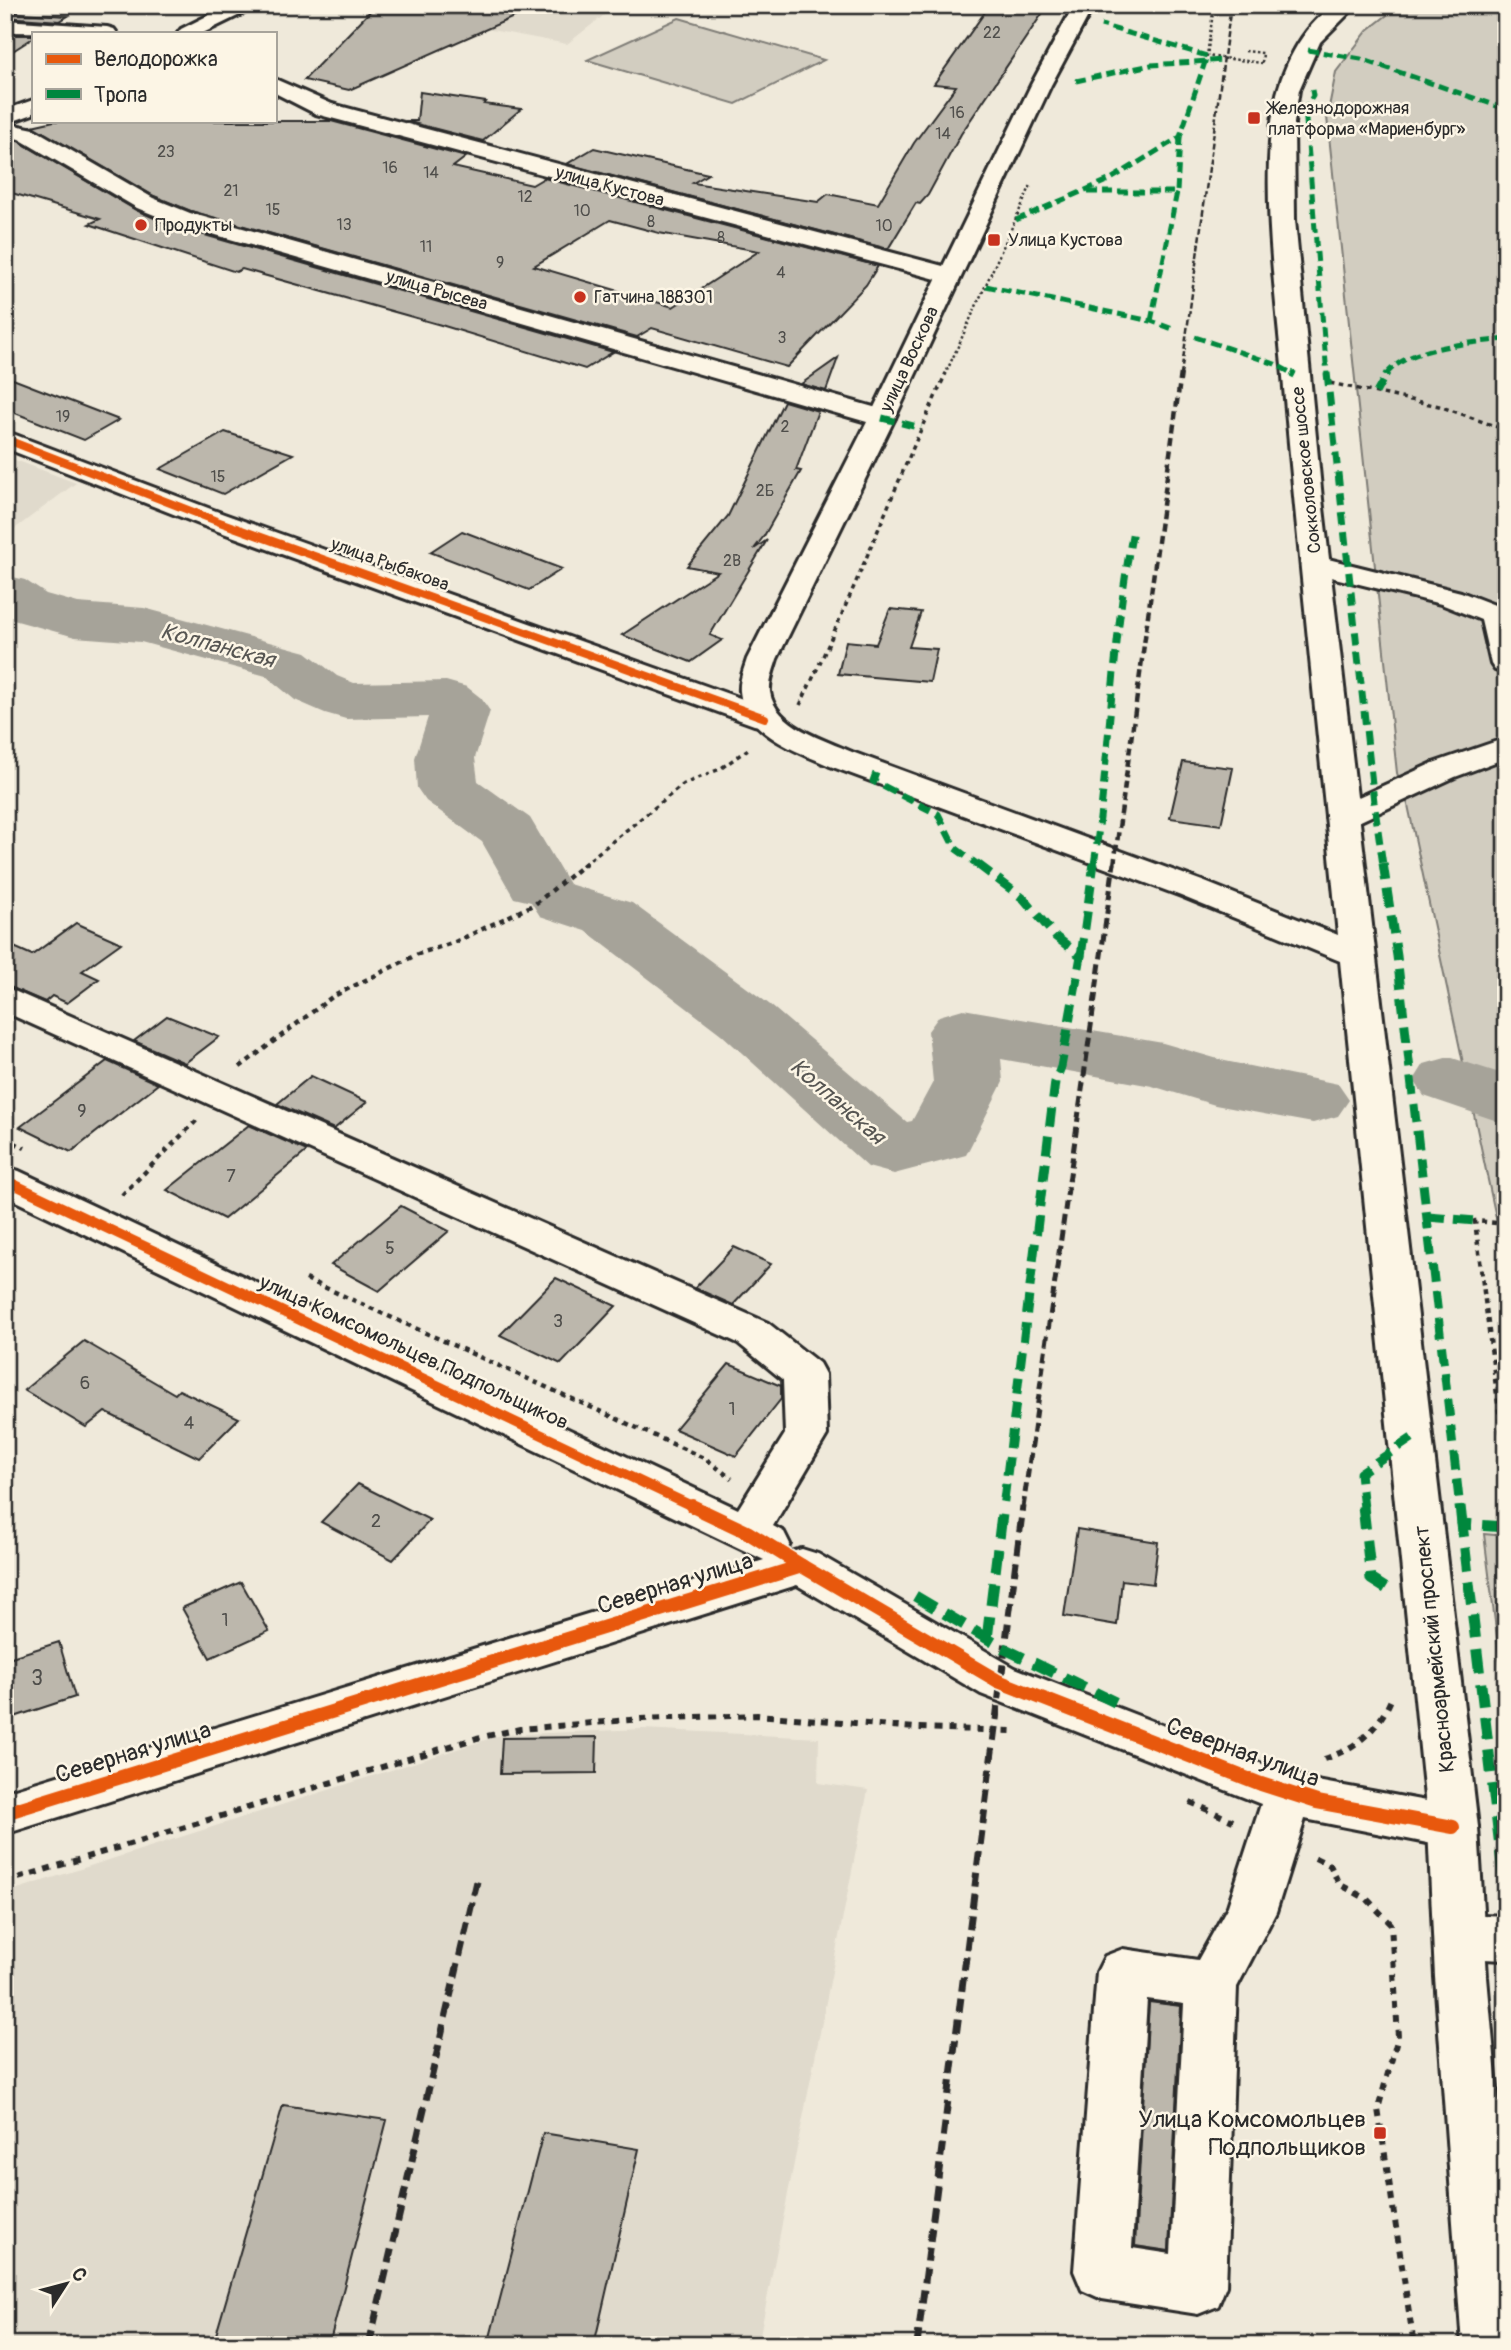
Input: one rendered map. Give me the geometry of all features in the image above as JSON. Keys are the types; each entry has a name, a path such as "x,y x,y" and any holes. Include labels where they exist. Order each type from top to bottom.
{"main road":[{"path":"190,32 245,5"},
{"name":"улица Воскова","path":"766,712 762,659 882,418 1064,40 1084,5"},
{"name":"Сокколовское шоссе","path":"1347,5 1329,15 1298,63 1288,91 1283,120 1281,202 1295,375 1358,956"},
{"path":"5,26 92,32"},
{"name":"улица Кустова","path":"276,85 324,109 949,275"},
{"path":"5,118 32,106"},
{"name":"улица Рысева","path":"5,130 26,134 145,203 182,218 882,418"},
{"name":"улица Рыбакова","path":"5,439 214,520 713,698 734,697 766,712"},
{"path":"1316,565 1451,598 1494,615 1506,664"},
{"path":"766,712 801,741 876,773 1182,885 1358,956"},
{"path":"1342,817 1444,770 1506,747"},
{"name":"Красноармейский проспект","path":"1358,956 1452,1828 1483,1937 1491,2345"},
{"path":"5,998 753,1333 804,1374 806,1435 747,1532"},
{"name":"улица Комсомольцев Подпольщиков","path":"5,1180 747,1532 802,1566"},
{"name":"Северная улица","path":"5,1814 802,1566 998,1681 1306,1776 1317,1802 1452,1828"},
{"path":"1211,1985 1123,1972 1102,2271 1198,2286 1211,1985 1251,1912 1274,1839 1306,1776"}],"path":[{"path":"1214,5 1207,56 1262,63"},
{"path":"1487,5 1506,10"},
{"path":"1245,51 1263,53"},
{"path":"91,1220 121,1196 192,1127 216,1094 245,1062 332,997 418,954 455,942 535,904 684,784 720,769 766,712 800,705 840,624 909,454 1032,182"},
{"path":"1295,375 1439,406 1506,430"},
{"path":"1506,1224 1475,1222 1506,1466"},
{"path":"1306,1776 1356,1746 1389,1708 1394,1687"},
{"path":"5,1882 477,1738 520,1729 641,1719 757,1716 916,1728 1023,1732"},
{"path":"1182,1799 1330,1865 1339,1884 1367,1899 1391,1923 1398,2037 1378,2109 1414,2345"}],"shaded area":[{"path":"356,5 617,5 567,44"},
{"path":"1400,5 1506,5 1506,1280 1501,1241 1408,805 1397,773 1327,117 1336,72 1368,30"},
{"path":"679,18 824,60 736,104 587,60"},
{"path":"5,456 76,483 5,536"},
{"path":"1484,1534 1506,1536 1506,1710"},
{"path":"643,1729 819,1738 818,1783 868,1790 758,2345 5,2345 5,1893 501,1735"}],"building":[{"path":"376,5 541,5 349,90 304,80"},
{"path":"990,5 1048,5 961,134 928,195 920,204 916,203 888,249 567,164 594,148 708,174 693,183 818,202 828,194 878,204 914,143 956,86 934,84"},
{"path":"5,12 68,16 60,21 5,17"},
{"path":"5,35 32,35 32,39 5,56"},
{"path":"420,92 521,109 483,141 405,121 417,121"},
{"path":"331,121 466,157 453,167 532,185 544,178 878,266 866,285 787,367 652,328 637,337 191,211 154,196 32,126 50,122","holes":["610,220 659,233 759,251 673,307 534,266"]},
{"path":"5,139 18,141 136,210 173,226 613,352 585,369 242,269 236,272 89,224 100,219 5,191"},
{"path":"838,358 826,391 801,384"},
{"path":"5,376 119,420 84,440 5,409"},
{"path":"784,401 818,411 796,470 801,471 754,549 767,540 710,635 722,640 691,662 622,635 718,572 687,566 728,516"},
{"path":"225,432 293,454 223,494 160,469"},
{"path":"462,531 562,569 529,590 430,552"},
{"path":"890,609 921,612 909,647 937,649 930,682 838,674 846,641 876,644"},
{"path":"1183,762 1233,768 1221,825 1170,818"},
{"path":"76,923 121,943 82,971 99,979 67,1003 52,996 45,1002 5,985 5,943 32,955"},
{"path":"167,1016 219,1037 185,1063 134,1041"},
{"path":"107,1061 158,1084 71,1152 20,1127"},
{"path":"311,1076 367,1102 334,1129 277,1104"},
{"path":"249,1125 307,1151 224,1219 167,1190"},
{"path":"401,1206 449,1231 379,1291 331,1265"},
{"path":"734,1247 771,1264 733,1305 695,1288"},
{"path":"556,1278 616,1306 561,1364 500,1335"},
{"path":"84,1341 175,1394 179,1390 239,1418 199,1458 105,1412 86,1427 24,1390"},
{"path":"729,1364 781,1386 781,1399 736,1456 675,1429"},
{"path":"358,1484 430,1520 393,1560 321,1522"},
{"path":"1077,1529 1158,1542 1153,1584 1122,1580 1117,1625 1064,1616"},
{"path":"241,1582 269,1631 210,1658 182,1608"},
{"path":"59,1642 75,1697 5,1720 5,1659"},
{"path":"597,1737 596,1773 500,1774 502,1738"},
{"path":"1149,2002 1181,2006 1169,2251 1135,2246"},
{"path":"283,2105 387,2120 329,2345 213,2345"},
{"path":"543,2133 639,2149 594,2345 488,2345"}],"waterway":[{"name":"Колпанская","path":"5,592 26,606 75,620 144,625 286,664 316,688 346,701 446,699 460,711 445,758 448,788 508,831 537,884"},
{"name":"Колпанская","path":"563,902 609,917 745,1019 894,1150 940,1138 968,1082 963,1031 1163,1065 1215,1082 1313,1100"},
{"name":"Колпанская","path":"1449,1080 1506,1101"}],"railway":[{"path":"1181,375 1231,5"},
{"path":"1114,865 1181,373"},
{"path":"1023,1508 1114,863"},
{"path":"917,2345 1023,1506"},
{"path":"369,2345 478,1877"}],"marked path":[{"path":"1016,220 1111,179 1180,137 1207,56 1101,25"},
{"path":"1308,50 1361,59 1506,109"},
{"path":"1076,81 1151,65 1224,60"},
{"path":"1312,90 1313,96 1305,108 1328,382 1374,802 1397,956 1462,1524"},
{"path":"1088,192 1177,192 1180,137"},
{"path":"1151,321 1177,192"},
{"path":"986,286 1151,321 1173,329"},
{"path":"1195,337 1275,364 1295,375"},
{"path":"1376,393 1391,368 1405,360 1448,347 1506,339"},
{"path":"882,418 921,428"},
{"path":"1081,956 1105,789 1110,702 1124,578 1133,530"},
{"path":"876,773 873,781 938,814 955,848 1024,899 1056,937 1081,956 1061,1067 1055,1082 987,1639"},
{"path":"1428,1217 1475,1221"},
{"path":"1393,1593 1371,1579 1360,1473 1412,1438"},
{"path":"1506,1527 1462,1524 1506,1898"},
{"path":"915,1596 1003,1648 1117,1703"}],"cycle path":[{"path":"5,439 214,520 765,718"},
{"path":"5,1180 747,1532 802,1566"},
{"path":"5,1813 802,1566 998,1681 1261,1784 1317,1802 1453,1827"}],"place":[{"name":"Железнодорожная платформа «Мариенбург»","path":"1254,118"},
{"name":"Продукты","path":"141,225"},
{"name":"Улица Кустова","path":"994,240"},
{"name":"Гатчина 188301","path":"580,297"},
{"name":"Улица Комсомольцев Подпольщиков","path":"1380,2133"}]}
